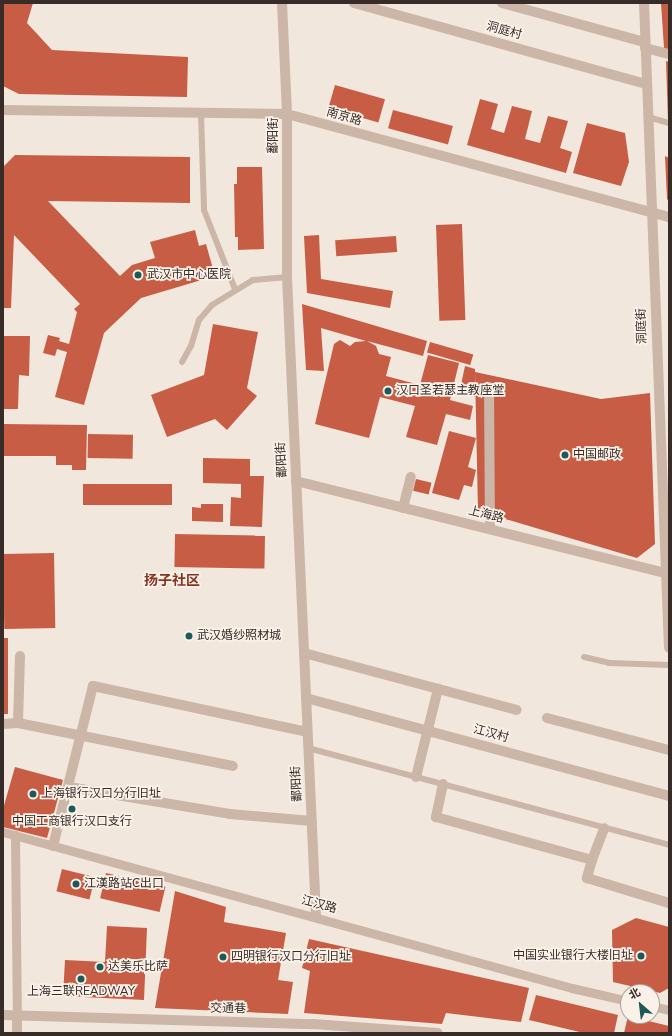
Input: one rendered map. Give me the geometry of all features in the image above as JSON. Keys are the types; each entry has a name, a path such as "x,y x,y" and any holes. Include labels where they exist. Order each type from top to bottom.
{"street":[{"name":"鄱阳街","path":"282,3 287,114 287,277 316,916"},
{"name":"洞庭村","path":"354,3 647,84"},
{"path":"502,3 645,45 669,54"},
{"name":"洞庭街","path":"644,3 669,648"},
{"name":"南京路","path":"3,110 287,114 669,217"},
{"path":"489,387 490,529"},
{"path":"403,508 411,478"},
{"name":"上海路","path":"296,481 667,573"},
{"path":"304,653 516,710"},
{"path":"18,723 20,656"},
{"path":"53,846 82,737 93,686 308,732"},
{"path":"416,777 438,689"},
{"name":"江汉村","path":"306,698 669,796"},
{"path":"547,718 669,750"},
{"path":"3,724 18,723 233,766"},
{"path":"443,784 436,817 592,860"},
{"path":"69,787 230,814 312,821"},
{"path":"604,828 592,860 588,878 669,903"},
{"name":"江汉路","path":"3,832 316,916 572,988 620,998"},
{"path":"15,836 17,1033"},
{"name":"交通巷","path":"3,1015 18,1017 438,1033"}],"lane":[{"path":"202,113 204,210 235,289"},
{"path":"648,117 669,123"},
{"path":"182,362 204,313 221,297 253,280 287,277"},
{"path":"584,657 609,663 669,665"},
{"path":"308,748 669,845"}],"building":[{"path":"3,3 33,3 27,23 52,50 188,57 187,97 19,94 3,86"},
{"path":"661,3 669,3 669,50 664,48"},
{"path":"666,61 669,62 668,120"},
{"path":"335,85 385,99 378,122 328,108"},
{"path":"480,99 498,104 491,129 504,133 512,106 532,111 525,139 540,143 548,116 568,121 560,148 572,152 566,173 467,145"},
{"path":"393,110 453,126 448,144 388,128"},
{"path":"587,123 625,133 629,162 621,186 573,173"},
{"path":"15,155 190,157 190,203 48,201 120,276 132,265 155,258 150,242 195,230 199,246 206,244 215,276 141,298 104,333 84,405 55,397 67,352 57,349 55,356 43,353 48,335 60,338 59,341 69,344 77,312 74,309 80,304 14,235 11,308 3,308 3,167"},
{"path":"665,156 669,158 669,202 667,199"},
{"path":"237,167 262,167 264,249 238,250 238,237 235,237 234,184 237,184"},
{"path":"462,224 465,320 439,321 436,225"},
{"path":"319,235 321,279 393,291 390,308 307,293 304,236"},
{"path":"396,236 397,252 336,256 335,240"},
{"name":"汉口圣若瑟主教座堂","path":"302,304 427,341 423,356 367,341 376,346 379,354 391,357 386,376 420,385 428,355 459,363 450,400 473,406 470,420 446,414 437,445 406,437 415,406 380,397 369,438 315,424 334,344 340,340 350,346 355,342 366,341 321,328 324,371 306,370"},
{"path":"213,324 258,332 247,388 257,396 227,430 215,419 167,437 151,395 204,375"},
{"path":"3,336 30,336 29,376 19,375 18,409 3,409"},
{"path":"430,342 473,354 470,365 427,353"},
{"path":"465,366 475,369 475,397 459,394"},
{"name":"中国邮政","path":"475,372 601,399 650,393 655,544 637,558 478,511"},
{"path":"3,424 87,425 86,470 72,470 72,465 56,465 56,456 3,456"},
{"path":"449,431 476,438 468,467 476,470 472,487 464,485 459,500 432,493"},
{"path":"88,434 133,435 133,459 88,458"},
{"path":"203,458 250,459 250,476 264,476 262,527 230,526 231,497 241,498 241,484 203,483"},
{"path":"416,479 432,483 429,495 413,491"},
{"path":"83,484 172,484 172,505 83,505"},
{"path":"201,504 223,504 223,522 192,521 192,507 201,508"},
{"path":"175,534 265,536 264,569 174,567"},
{"path":"54,553 55,628 4,629 3,554"},
{"path":"3,638 8,638 8,714 3,714"},
{"name":"上海银行汉口分行旧址","path":"15,767 63,780 47,838 3,827 3,809"},
{"name":"江漢路站C出口","path":"62,869 95,877 89,900 56,891"},
{"path":"106,873 165,887 160,912 100,898"},
{"name":"四明银行汉口分行旧址","path":"175,891 226,907 224,922 286,933 278,980 293,982 288,1014 155,1008"},
{"name":"中国实业银行大楼旧址","path":"636,918 669,927 669,988 660,993 660,984 622,984 613,982 612,930"},
{"path":"107,926 147,928 144,1000 63,996 65,960 105,962"},
{"path":"309,939 529,988 521,1022 446,1013 442,1024 304,1013 310,971 302,968"},
{"path":"536,995 618,1015 614,1033 584,1033 529,1020"},
{"path":"626,1024 660,1024 669,1026 669,1033 624,1033"}],"place":[{"name":"武汉市中心医院","path":"138,275"},
{"name":"汉口圣若瑟主教座堂","path":"388,391"},
{"name":"中国邮政","path":"565,455"},
{"name":"武汉婚纱照材城","path":"189,636"},
{"name":"上海银行汉口分行旧址","path":"33,794"},
{"name":"中国工商银行汉口支行","path":"72,809"},
{"name":"江漢路站C出口","path":"76,884"},
{"name":"中国实业银行大楼旧址","path":"641,956"},
{"name":"四明银行汉口分行旧址","path":"223,957"},
{"name":"达美乐比萨","path":"100,967"},
{"name":"上海三联READWAY","path":"81,979"}],"district":[{"name":"扬子社区","path":"172,581"}]}
